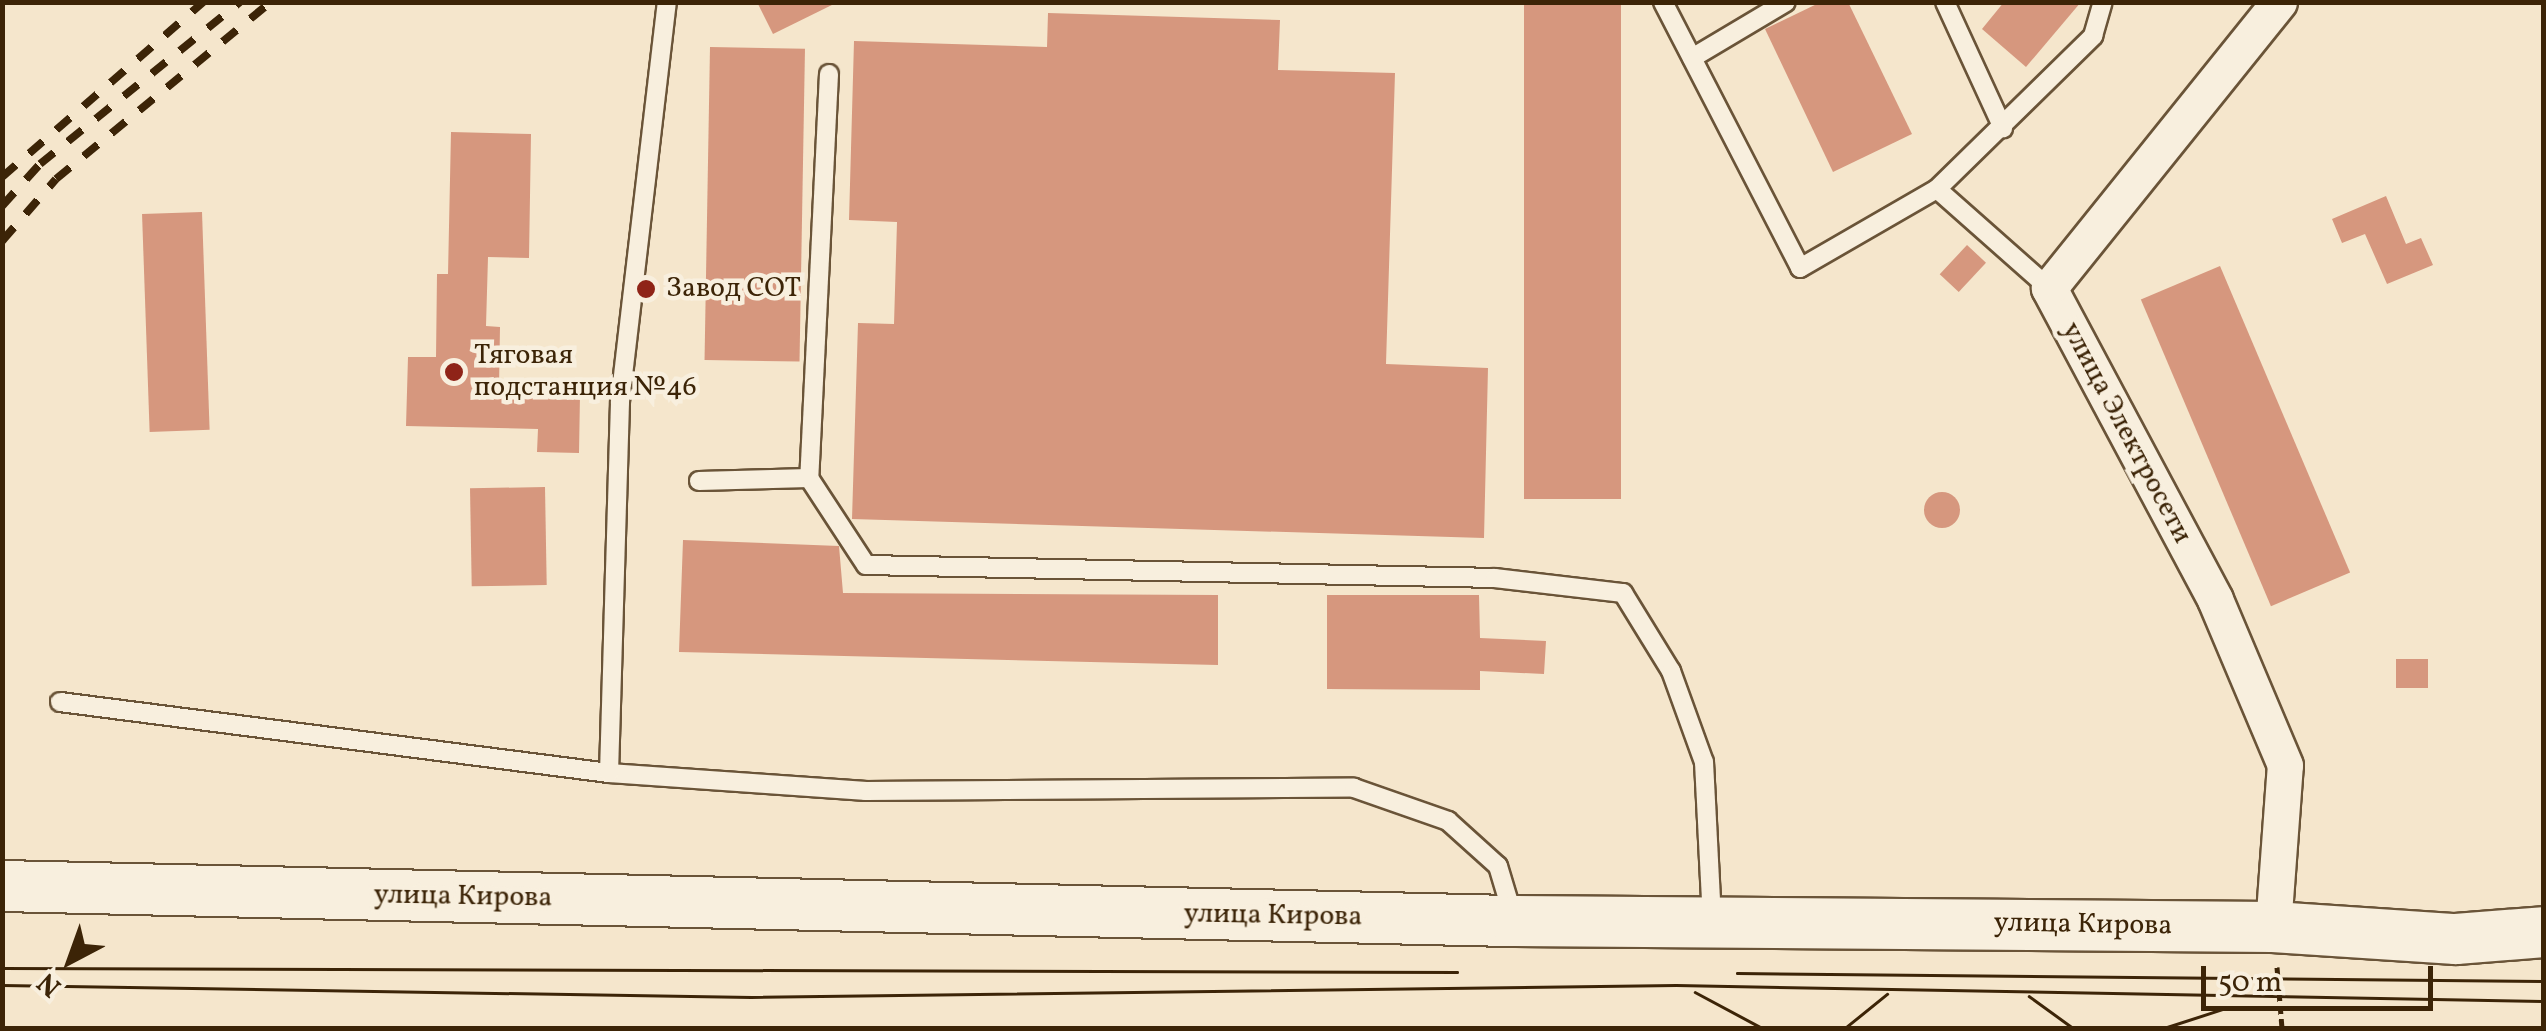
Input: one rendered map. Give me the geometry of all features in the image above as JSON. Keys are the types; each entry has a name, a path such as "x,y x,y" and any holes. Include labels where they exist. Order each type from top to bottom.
{"main road":[{"name":"улица Кирова","path":"2,886 1515,921 1712,919 2273,927 2456,939 2544,932"}],"street":[{"name":"улица Электросети","path":"2273,927 2285,765 2215,599 2049,288 2279,2"}],"lane":[{"path":"609,773 620,401 667,2"},
{"path":"1663,2 1800,268 1938,188 2093,36 2103,2"},
{"path":"1692,58 1786,2"},
{"path":"1945,2 2003,128"},
{"path":"829,74 809,478 866,565 1495,578 1623,593 1670,671 1704,762 1712,919"},
{"path":"1938,188 2049,288"},
{"path":"699,480 809,478"},
{"path":"60,702 609,773 866,791 1354,788 1448,821 1498,866 1515,921"}],"path":[{"path":"2281,1012 2282,1028"}],"building":[{"path":"757,2 838,2 773,34"},
{"path":"1524,2 1621,2 1621,499 1524,499"},
{"path":"1821,2 1848,2 1912,134 1833,172 1765,29"},
{"path":"2004,2 2081,2 2026,67 1982,29"},
{"path":"1048,13 1280,20 1278,70 1395,73 1386,364 1488,368 1484,538 852,519 858,323 894,324 897,222 849,220 854,41 1047,47"},
{"path":"710,47 805,49 800,362 705,360"},
{"path":"451,132 531,134 529,258 488,257 486,326 500,327 499,387 580,395 579,453 537,452 538,429 406,426 408,357 436,357 437,274 448,274"},
{"path":"2386,196 2406,244 2421,238 2433,265 2387,284 2365,234 2342,243 2332,219"},
{"path":"202,212 210,430 150,432 142,214"},
{"path":"1967,245 1986,263 1959,292 1940,274"},
{"path":"2220,266 2350,573 2271,606 2141,300"},
{"path":"545,487 547,585 472,586 470,488"},
{"path":"1942,492 1955,497 1960,510 1955,523 1942,528 1929,523 1924,510 1929,497"},
{"path":"683,540 839,546 843,593 1218,595 1218,665 679,652"},
{"path":"1327,595 1479,595 1480,638 1546,641 1544,674 1480,671 1480,690 1327,689"},
{"path":"2396,659 2428,659 2428,688 2396,688"}],"tram line":[{"path":"2,968 1457,972"},
{"path":"1737,973 2544,981"},
{"path":"2,985 751,997 1676,985 2544,1001"},
{"path":"1695,992 1762,1028"},
{"path":"1845,1028 1887,994"},
{"path":"2029,996 2073,1028"},
{"path":"2164,1028 2229,1007"}],"railway":[{"path":"2,177 203,2"},
{"path":"2,206 40,164 240,2"},
{"path":"2,241 56,179 271,2"}],"place":[{"name":"Завод СОТ","path":"646,289"},
{"name":"Тяговая подстанция №46","path":"454,372"}]}
